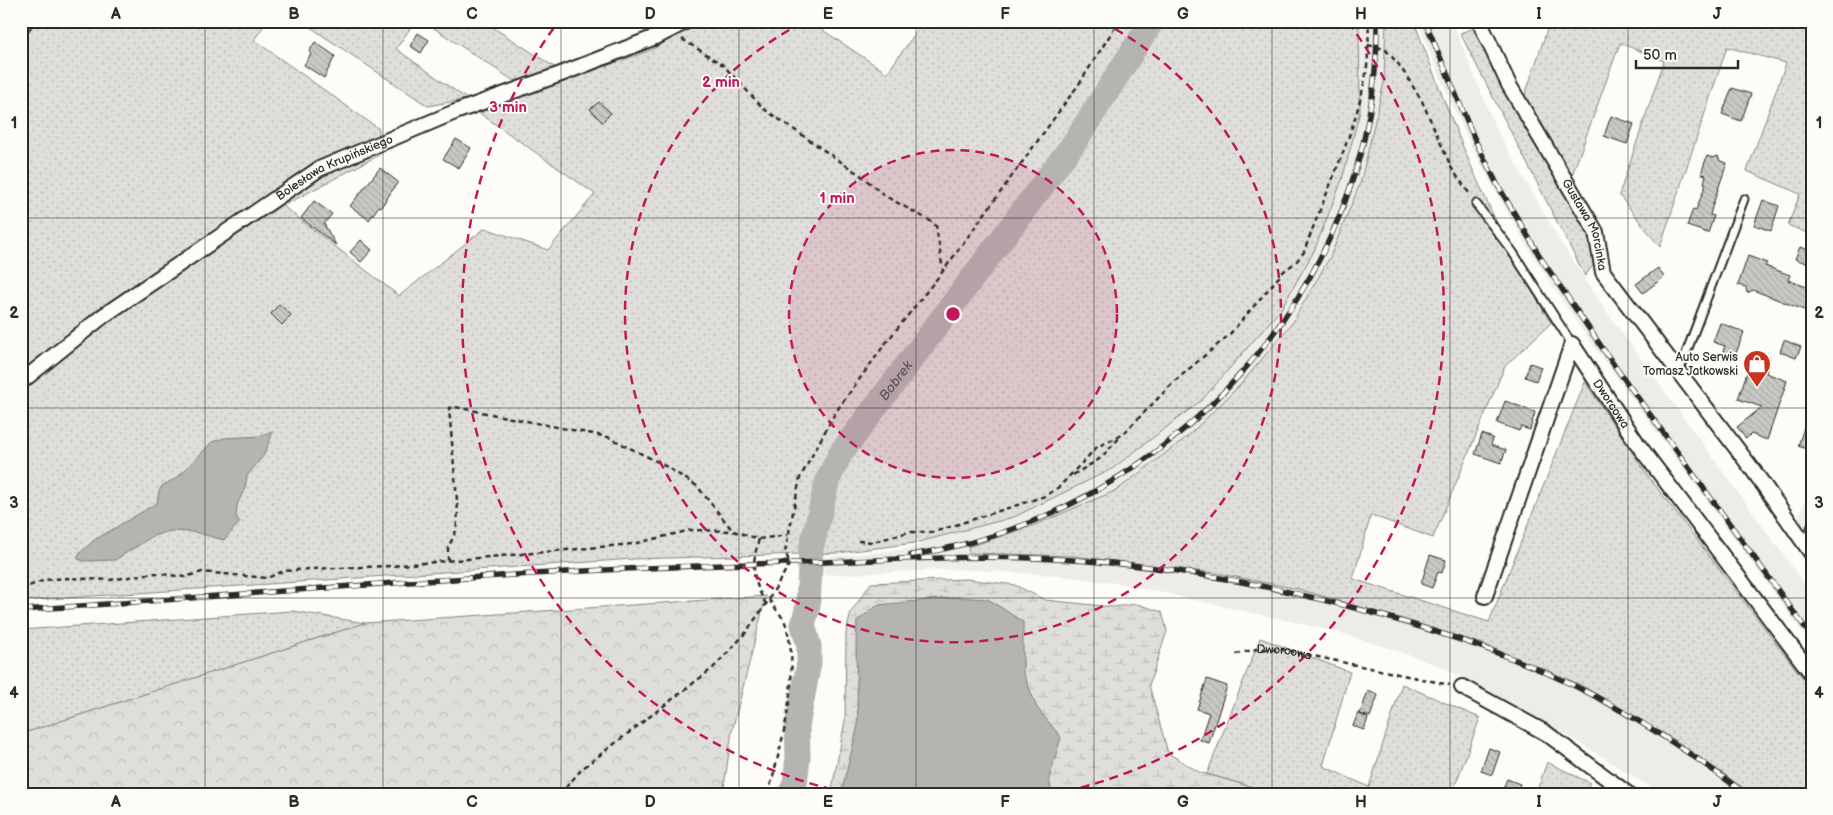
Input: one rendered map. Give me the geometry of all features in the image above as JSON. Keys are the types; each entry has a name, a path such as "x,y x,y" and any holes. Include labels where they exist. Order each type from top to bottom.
{"street":[{"name":"Gustawa Morcinka","path":"1481,24 1509,85 1596,232 1603,272 1753,470 1809,550"},
{"name":"Bolesława Krupińskiego","path":"21,382 103,316 319,169 455,112 561,74 681,25"},
{"path":"1485,596 1572,344"},
{"name":"Dworcowa","path":"1572,344 1645,453 1812,674"},
{"path":"1462,687 1546,733 1628,794"}],"lane":[{"path":"21,33 30,21"},
{"path":"1679,372 1744,199"},
{"path":"1476,204 1512,250 1572,344"},
{"path":"1809,550 1812,526"}],"path":[{"path":"560,794 583,768 713,668 744,635 766,604 790,563 785,552 800,478 835,413 885,344 943,271 1079,84 1118,21"},
{"path":"858,541 873,542 909,532 934,532 1045,496 1070,477 1101,458 1176,380 1229,335 1284,270 1296,262 1304,252 1332,182 1358,107 1366,77 1369,21"},
{"path":"681,25 679,37 723,65 764,109 863,177 885,196 929,220 936,226 943,271"},
{"path":"1368,45 1385,49 1400,66 1422,101 1452,169 1476,204"},
{"path":"448,561 448,548 456,531 458,512 449,408 455,407 608,437 662,464 697,486 732,531"},
{"path":"1070,477 1097,447 1122,435"},
{"path":"21,589 45,580 66,578 110,580 154,573 185,576 202,572 267,578 284,571 390,566 634,544 691,530 732,531 759,539 788,535"},
{"path":"759,539 752,564 756,586 766,604"},
{"path":"768,794 777,761 792,677 786,624 769,599"},
{"name":"Dworcowa","path":"1236,654 1257,649 1285,650 1462,687"}],"shaded area":[{"path":"1359,21 1386,21 1384,82 1361,181 1330,257 1292,323 1241,384 1188,436 1117,490 1032,526 969,547 969,553 1073,556 1215,573 1298,589 1456,635 1548,670 1613,702 1675,740 1752,794 1662,794 1570,737 1442,667 1330,630 1123,584 1055,575 958,569 824,575 824,557 902,550 925,544 915,543 1014,517 1361,46"},
{"path":"1418,21 1452,21 1496,129 1561,243 1609,315 1812,594 1812,645 1583,331 1536,261 1469,142 1434,63"},
{"path":"273,432 264,455 247,476 245,488 237,505 236,517 240,522 224,540 194,532 170,531 153,536 115,560 84,561 78,559 79,554 93,541 157,503 162,486 178,477 212,442 224,438 261,436"},
{"path":"1812,483 1812,538 1798,519"},
{"path":"959,597 988,599 1023,622 1023,672 1037,708 1061,737 1049,779 1052,794 841,794 858,725 857,621 878,605"}],"green space":[{"path":"21,21 267,21 254,40 379,129 379,155 283,206 399,296 485,228 548,250 595,194 478,112 651,50 703,21 809,21 887,73 924,21 1359,21 1360,111 1342,180 1314,251 1281,309 1202,400 1112,469 1014,517 915,543 838,553 634,559 21,601"},
{"path":"301,21 415,21 396,49 467,99 428,106"},
{"path":"423,21 483,21 559,70 514,81"},
{"path":"1386,21 1414,21 1443,99 1475,176 1530,288 1551,323 1505,366 1433,538 1371,515 1353,579 1489,622 1585,382 1648,476 1812,690 1810,794 1752,794 1675,740 1579,684 1483,644 1298,589 1215,573 1073,556 969,553 968,547 1032,526 1117,490 1188,436 1241,384 1292,323 1330,257 1361,181 1384,82"},
{"path":"1550,21 1812,21 1812,235 1788,225 1800,194 1747,171 1786,63 1727,47 1660,247 1619,195 1664,61 1620,43 1571,178 1600,228 1607,247 1585,276 1460,33 1486,24 1523,101"},
{"path":"966,579 1015,585 1045,600 1113,607 1137,604 1162,612 1167,631 1149,685 1168,753 1199,772 1277,794 831,794 845,721 846,633 851,612 871,583"},
{"path":"766,596 732,731 723,794 21,794 21,734 365,623"},
{"path":"292,611 365,623 21,734 21,630"},
{"path":"1260,638 1350,672 1323,766 1369,787 1402,684 1480,718 1452,794 1277,794 1207,774"},
{"path":"1547,762 1590,783 1586,794 1536,794"}],"building":[{"path":"418,33 429,40 421,53 410,46"},
{"path":"315,42 335,56 324,78 304,65 311,54 309,52"},
{"path":"1732,88 1751,94 1741,121 1722,114"},
{"path":"599,102 611,113 602,122 590,109"},
{"path":"1611,116 1634,124 1627,144 1604,136"},
{"path":"456,139 471,148 459,168 443,159"},
{"path":"1707,156 1713,158 1718,156 1720,161 1727,163 1712,207 1710,215 1714,216 1708,233 1687,226 1693,209 1696,210 1706,184 1704,183 1706,175 1701,174"},
{"path":"380,168 398,182 381,207 379,206 369,220 350,206"},
{"path":"1763,200 1779,206 1771,231 1754,225"},
{"path":"314,201 332,214 324,224 336,245 301,218"},
{"path":"361,240 372,250 361,262 350,252"},
{"path":"1800,247 1812,251 1812,265 1795,259"},
{"path":"1748,256 1767,263 1765,266 1790,275 1788,280 1812,289 1812,304 1809,312 1753,290 1747,293 1746,287 1738,285"},
{"path":"1658,268 1664,277 1643,293 1636,284"},
{"path":"279,304 291,315 282,325 271,314"},
{"path":"1720,323 1744,332 1735,356 1723,351 1725,346 1713,342"},
{"path":"1784,340 1801,347 1796,358 1780,352"},
{"path":"1751,361 1767,369 1766,373 1787,381 1767,440 1751,434 1746,439 1737,427 1762,407 1738,399"},
{"path":"1530,363 1541,367 1536,381 1525,377"},
{"path":"1505,401 1535,412 1530,430 1521,427 1519,431 1497,423"},
{"path":"1809,412 1812,412 1812,451 1798,446"},
{"path":"1482,434 1493,438 1491,445 1506,450 1501,463 1475,454"},
{"path":"1430,555 1446,560 1442,573 1438,572 1432,588 1421,584"},
{"path":"1207,679 1227,686 1209,743 1200,740 1209,713 1197,709"},
{"path":"1368,691 1378,695 1370,717 1360,714"},
{"path":"1358,713 1368,718 1364,730 1353,726"},
{"path":"1489,748 1500,752 1492,775 1481,771"},
{"path":"1507,779 1520,784 1517,794 1501,794"}],"waterway":[{"name":"Bobrek","path":"790,794 795,784 798,757 797,726 809,663 809,646 803,625 808,606 811,549 828,479 841,453 1074,143 1152,21"}],"railway":[{"path":"911,555 1005,532 1093,492 1173,439 1242,372 1299,296 1342,210 1368,118 1377,21"},
{"path":"1425,21 1475,140 1497,184 1542,260 1614,365 1812,637"},
{"path":"21,610 404,582 691,566 988,557 1055,559 1138,566 1219,578 1300,594 1405,622 1502,655 1550,674 1618,709 1683,749 1746,794"}],"place":[{"name":"Auto Serwis Tomasz Jatkowski","path":"1757,388"}]}
